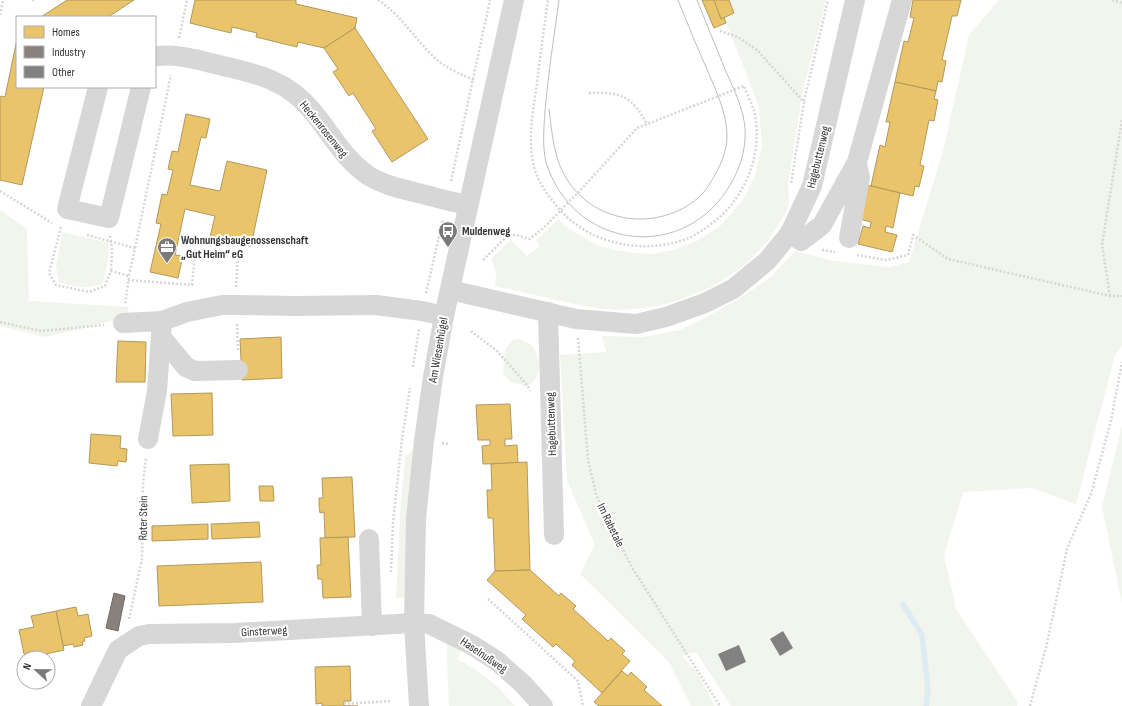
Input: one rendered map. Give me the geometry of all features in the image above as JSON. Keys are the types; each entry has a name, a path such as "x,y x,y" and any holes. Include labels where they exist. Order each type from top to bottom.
{"street":[{"name":"Am Wiesenhügel","path":"419,706 414,623 416,519 419,480 432,384 444,316 514,0"},
{"name":"Hagebuttenweg","path":"450,290 484,299 548,312 576,320 636,324 666,317 705,303 732,289 767,261 790,233 812,186 855,0"},
{"path":"790,233 802,241 822,225 857,162 902,0"},
{"name":"Heckenrosenweg","path":"156,56 175,55 267,77 286,87 302,100 314,112 333,141 350,160 371,177 390,186 468,205"},
{"path":"98,88 67,209 109,218 141,88"},
{"path":"849,238 860,177 857,162"},
{"path":"123,323 161,329 187,312 222,305 295,306 376,304 444,316"},
{"name":"Hagebuttenweg","path":"548,312 554,535"},
{"path":"161,329 186,367 194,371 238,370"},
{"path":"148,439 157,391 161,329"},
{"path":"369,539 372,626"},
{"name":"Ginsterweg","path":"91,706 118,650 139,636 149,634 235,632 414,623"},
{"name":"Haselnußweg","path":"414,623 430,624 472,645 497,661 523,684 543,706"}],"path":[{"path":"0,15 3,0"},
{"path":"0,322 41,331 123,323 128,280 187,0"},
{"path":"378,0 399,18 434,58 453,71 474,80"},
{"path":"483,260 507,236 516,235 529,240 535,236 560,211 588,182 637,128 744,86 755,114 755,152 751,170 741,191 729,209 715,222 690,238 661,246 636,246 613,242 590,234 568,220 560,211 542,188 533,163 530,133 548,0"},
{"path":"792,190 791,182 804,102 828,0"},
{"path":"1112,0 1122,3"},
{"path":"720,31 738,37 757,50 804,102"},
{"path":"589,93 616,94 627,99 634,104 647,124"},
{"path":"1110,296 1102,245 1122,120"},
{"path":"61,228 49,273 56,285 88,292 105,286 111,271 109,218"},
{"path":"913,235 948,259 1110,296 1122,296"},
{"path":"111,241 135,248"},
{"path":"128,280 192,285 195,254 204,254"},
{"path":"236,274 238,256"},
{"path":"111,271 129,276"},
{"name":"Im Rabetale","path":"576,320 588,460 596,494 633,569 720,706"},
{"path":"237,326 237,338"},
{"path":"471,331 497,351 528,386 530,393"},
{"path":"1030,706 1046,648 1067,549 1091,494 1111,421 1122,362"},
{"name":"Roter Stein","path":"129,620 142,559 143,484 148,439"},
{"path":"488,599 578,681 583,706"},
{"path":"344,704 365,704 390,701"}],"shaded area":[{"path":"729,0 826,0 802,95 788,184 789,200 787,210 769,240 746,264 714,286 682,299 659,306 623,310 603,309 583,306 495,286 496,272 491,259 511,240 527,256 540,246 536,241 558,219 568,228 597,245 614,250 654,254 673,250 697,241 721,225 743,200 755,176 762,146 759,108 724,18 734,13"},
{"path":"999,0 1122,0 1122,346 1115,355 1076,504 1032,488 963,492 944,555 956,609 1018,702 1017,706 731,706 696,652 682,656 697,672 715,706 691,706 668,661 580,574 595,545 567,480 560,355 606,352 602,336 643,337 680,330 740,298 771,277 795,251 834,261 889,267 909,262 943,151 969,35"},
{"path":"0,210 27,229 29,301 128,307 129,317 45,337 0,326"},
{"path":"62,232 109,243 107,266 102,284 80,287 59,282 56,266"},
{"path":"520,339 534,348 539,366 536,379 524,387 521,384 511,383 503,373 505,350 512,340"},
{"path":"1122,425 1122,603 1102,507"},
{"path":"415,448 404,598 396,598 400,514 405,457"},
{"path":"447,641 463,647 457,659 479,672 499,688 515,706 449,706"}],"building: Homes":[{"path":"67,0 134,0 110,16 43,16"},
{"path":"195,0 296,0 296,4 357,18 355,28 324,48 298,42 297,47 256,37 257,33 232,27 231,33 190,23"},
{"path":"702,0 717,0 726,23 714,28"},
{"path":"714,0 729,0 734,13 721,19"},
{"path":"913,0 961,0 957,16 952,16 942,60 946,61 942,82 938,81 936,91 895,82 904,41 908,42 914,18 910,17"},
{"path":"355,28 428,139 392,162 372,131 376,129 353,93 349,96 333,72 338,69 324,48"},
{"path":"16,44 16,88 44,88 22,185 0,180 0,98 1,96 5,97"},
{"path":"895,82 936,91 934,99 938,100 934,121 929,120 920,165 924,166 919,187 915,186 913,196 871,186 880,145 885,147 890,122 886,122"},
{"path":"186,114 210,119 206,138 201,137 190,185 220,191 227,161 267,170 251,246 210,237 215,216 185,209 175,255 183,256 178,278 150,272 161,224 156,223 162,194 167,195 173,170 168,169 172,151 178,152"},
{"path":"867,185 900,193 893,228 886,226 885,232 897,235 892,252 858,244 863,226 870,228 871,222 859,219"},
{"path":"281,337 282,378 242,380 240,339"},
{"path":"118,341 146,342 145,382 116,382"},
{"path":"212,393 213,435 173,436 171,394"},
{"path":"510,404 512,439 505,439 505,446 517,445 518,463 483,464 482,446 490,445 490,440 478,440 476,405"},
{"path":"91,434 121,436 120,448 127,449 126,462 118,461 117,466 89,463"},
{"path":"527,462 530,570 495,571 493,518 488,518 487,490 492,490 491,464"},
{"path":"229,464 230,501 192,503 190,465"},
{"path":"352,477 355,537 325,538 324,512 320,513 319,505 319,498 323,498 322,478"},
{"path":"259,486 273,486 274,501 260,501"},
{"path":"259,522 260,537 212,539 211,524"},
{"path":"208,524 208,539 152,541 152,526"},
{"path":"348,537 351,597 323,598 322,579 318,579 317,565 321,565 320,538"},
{"path":"261,562 263,602 159,606 157,566"},
{"path":"530,570 559,596 561,593 576,606 573,609 608,641 611,638 625,651 622,654 630,661 602,693 572,665 575,661 556,644 553,647 522,619 526,615 487,580 495,571"},
{"path":"76,607 78,616 88,614 92,636 84,638 85,641 82,642 83,645 74,647 73,644 63,646 56,611"},
{"path":"56,611 64,650 56,652 56,650 23,650 19,630 34,627 31,616"},
{"path":"350,666 351,701 344,701 344,706 322,706 322,703 316,704 315,667"},
{"path":"622,671 628,676 631,672 647,687 644,690 662,706 599,706 594,702"}],"building: Industry":[{"path":"114,593 125,596 118,631 106,628"}],"building: Other":[{"path":"783,631 793,648 780,656 770,639"},
{"path":"739,645 746,662 726,671 718,654"}],"waterway":[{"path":"903,604 922,635 928,689 926,706"}],"tram line":[{"path":"559,0 549,69 545,111 544,143 546,162 559,191 578,213 602,228 628,236 655,236 682,229 706,214 727,190 739,166 745,139 742,111 736,93 697,0"},
{"path":"549,109 554,146 563,173 580,196 595,207 612,214 629,218 647,219 682,209 698,198 710,183 718,169 725,151 727,136 725,118 720,101 678,0"}],"place":[{"name":"Muldenweg","path":"448,248"},
{"name":"Wohnungsbaugenossenschaft „Gut Heim“ eG","path":"167,264"}]}
